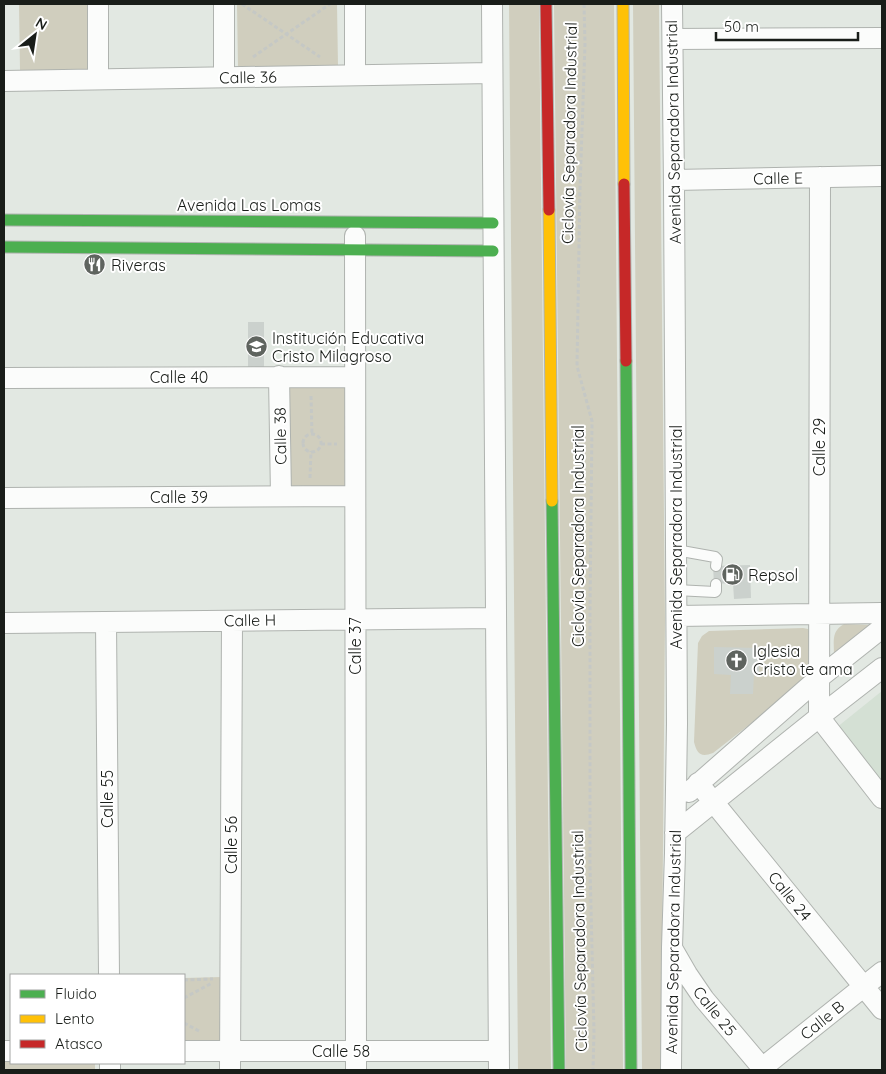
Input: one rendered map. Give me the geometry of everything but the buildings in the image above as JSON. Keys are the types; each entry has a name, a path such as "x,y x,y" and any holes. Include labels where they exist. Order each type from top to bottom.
{"main road":[{"path":"546,4 559,1070"},
{"path":"623,4 631,1070"},
{"name":"Avenida Las Lomas","path":"4,220 493,223"},
{"path":"4,247 493,251"}],"street":[{"path":"98,4 98,79"},
{"path":"224,4 224,77"},
{"path":"351,75 355,4"},
{"path":"492,4 499,1061"},
{"name":"Avenida Separadora Industrial","path":"670,1070 676,803 677,616 672,4"},
{"path":"673,39 882,38"},
{"name":"Calle 36","path":"4,81 492,73"},
{"name":"Calle E","path":"674,180 882,176"},
{"name":"Calle 29","path":"819,717 820,177"},
{"name":"Calle 37","path":"355,222 356,1061"},
{"name":"Calle 38","path":"280,376 281,496"},
{"name":"Calle 40","path":"4,378 355,377"},
{"name":"Calle 39","path":"4,498 355,496"},
{"path":"677,616 882,613"},
{"name":"Calle H","path":"4,623 496,618"},
{"name":"Calle 56","path":"230,1061 232,621"},
{"name":"Calle 55","path":"106,622 109,974"},
{"path":"676,803 819,678 882,628"},
{"path":"675,833 882,668"},
{"path":"819,717 882,798"},
{"name":"Calle 24","path":"698,783 882,1009"},
{"name":"Calle 25","path":"672,947 704,999 763,1069"},
{"name":"Calle B","path":"763,1069 882,972"},
{"name":"Calle 58","path":"185,1051 230,1061 499,1061"}],"lane":[{"path":"676,550 715,557 717,559 716,566"},
{"path":"676,590 715,592 716,584"}],"path":[{"path":"241,4 351,75"},
{"path":"224,77 330,4"},
{"name":"Ciclovía Separadora Industrial","path":"584,4 585,44 577,366 592,421 590,867 594,1070"},
{"path":"311,388 312,434"},
{"path":"312,434 317,436 321,444"},
{"path":"312,434 307,436 304,446 311,451 316,450 321,444"},
{"path":"321,444 339,444"},
{"path":"310,496 311,451"},
{"path":"185,997 219,979 231,980"}],"shaded area":[{"path":"19,4 87,4 88,70 20,70"},
{"path":"237,4 337,4 338,67 238,68"},
{"path":"509,4 539,4 551,1070 518,1070"},
{"path":"554,4 614,4 623,1070 566,1070"},
{"path":"633,4 659,4 665,621 661,1070 642,1070"},
{"path":"288,384 348,384 348,491 287,491"},
{"path":"844,624 873,625 834,655 835,633"},
{"path":"808,629 810,633 810,671 803,683 713,753 700,754 694,742 698,643 702,636 709,631"},
{"path":"882,691 882,785 836,728"},
{"path":"222,977 223,1043 185,1044 185,978"},
{"path":"4,1062 10,1062 10,1064 95,1064 95,1070 4,1070"}],"traffic: fast":[{"path":"4,220 493,223"},
{"path":"4,247 493,251"},
{"path":"626,361 631,1070"},
{"path":"552,501 559,1070"}],"traffic: slow":[{"path":"623,4 624,184"},
{"path":"549,210 552,501"}],"traffic: jam":[{"path":"546,4 549,210"},
{"path":"624,184 626,361"}],"place":[{"name":"Riveras","path":"95,265"},
{"name":"Institución Educativa Cristo Milagroso","path":"256,347"},
{"name":"Repsol","path":"732,575"},
{"name":"Iglesia Cristo te ama","path":"737,660"}]}
